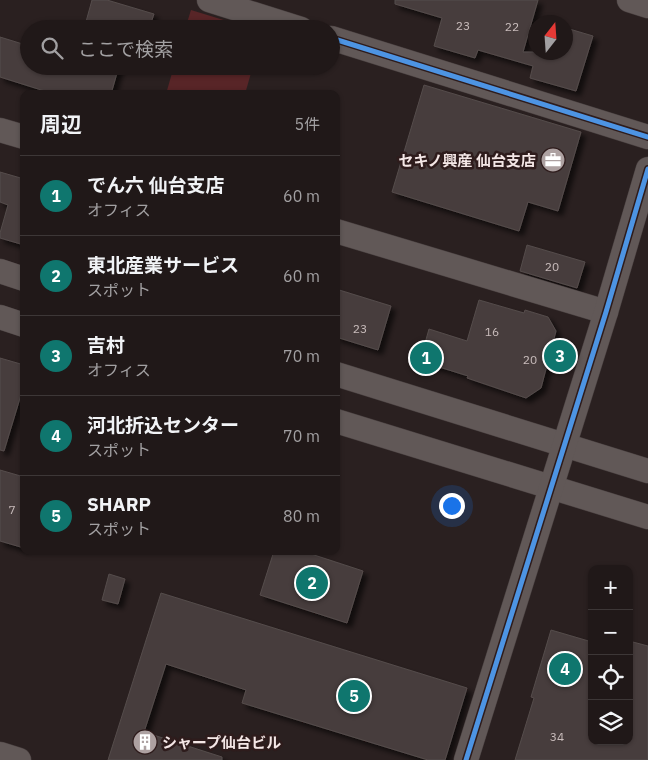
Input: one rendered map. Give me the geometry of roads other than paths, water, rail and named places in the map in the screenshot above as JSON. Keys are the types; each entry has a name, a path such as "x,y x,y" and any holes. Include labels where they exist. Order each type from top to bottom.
{"street":[{"path":"209,0 272,20"},
{"path":"630,0 648,6"},
{"path":"340,41 648,137"},
{"path":"0,130 20,136"},
{"path":"466,760 606,312 648,169"},
{"path":"340,232 606,312"},
{"path":"0,271 20,278"},
{"path":"0,317 20,323"},
{"path":"340,375 648,471"},
{"path":"340,422 648,517"},
{"path":"0,754 19,760"}],"place":[{"name":"セキノ興産 仙台支店","path":"553,160"},
{"name":"吉村","path":"560,356"},
{"name":"でん六 仙台支店","path":"426,358"},
{"name":"東北産業サービス","path":"312,583"},
{"name":"河北折込センター","path":"565,669"},
{"name":"SHARP","path":"354,696"},
{"name":"シャープ仙台ビル","path":"145,742"}]}
